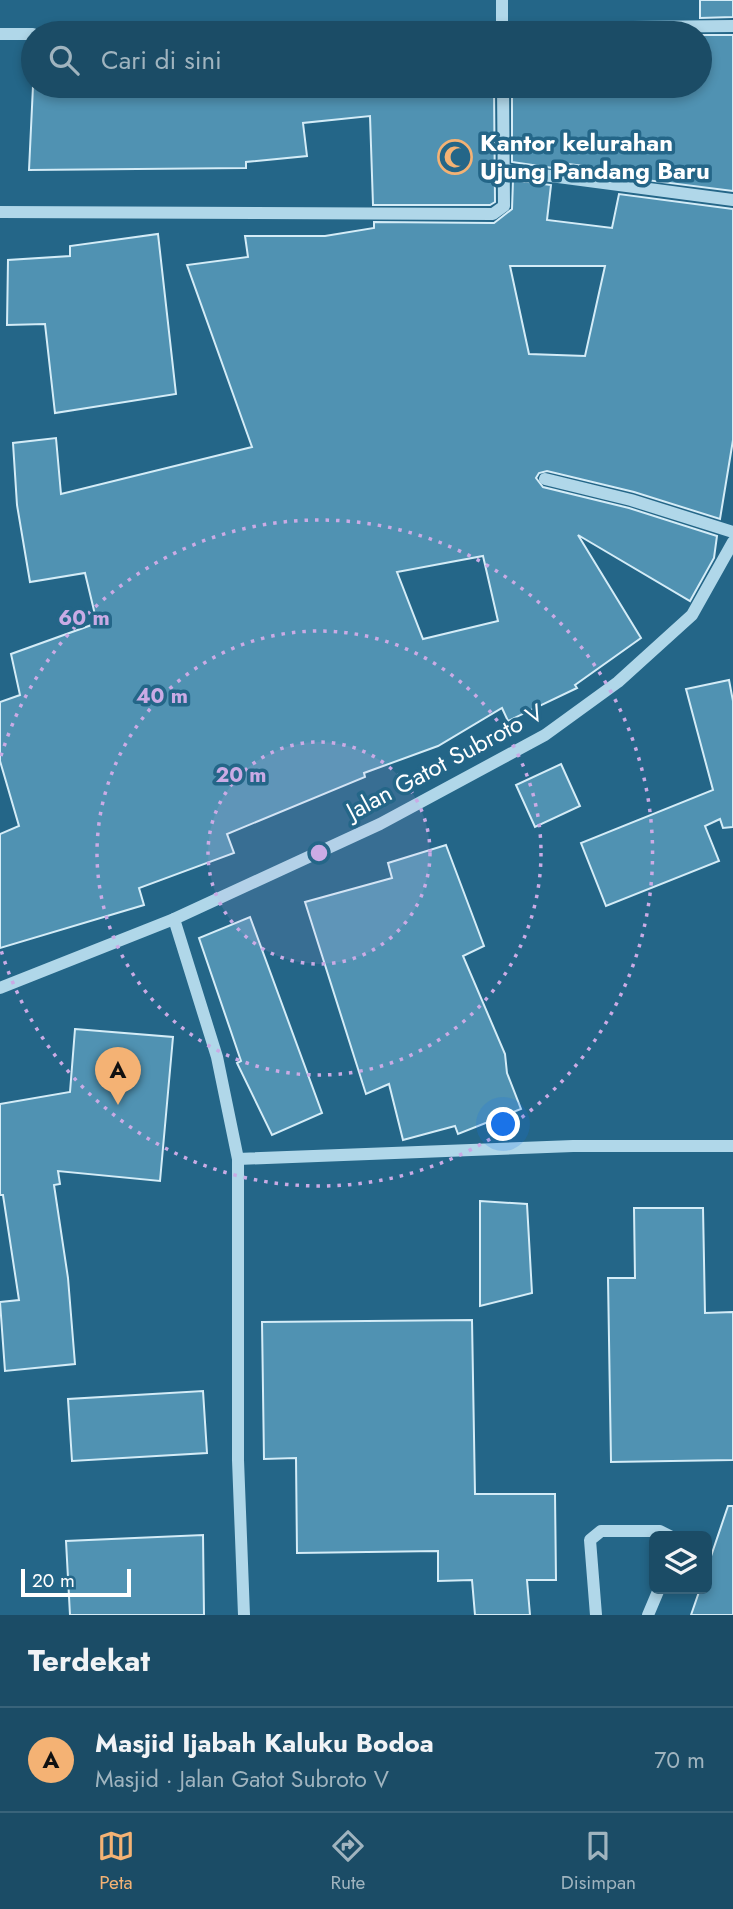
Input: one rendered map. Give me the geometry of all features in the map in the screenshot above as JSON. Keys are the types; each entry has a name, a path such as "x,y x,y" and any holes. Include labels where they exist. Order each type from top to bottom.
{"street":[{"path":"502,0 502,21"},
{"path":"712,26 733,26"},
{"path":"0,34 21,34"},
{"path":"0,212 493,214 504,206 503,98"},
{"path":"505,170 733,200"},
{"path":"545,480 631,500 733,532"},
{"name":"Jalan Gatot Subroto V","path":"0,988 174,919 380,824 545,735 618,682 692,615 733,542"},
{"path":"174,919 217,1057 238,1159 238,1460 244,1615"},
{"path":"238,1159 573,1146 733,1146"},
{"path":"596,1615 590,1540 601,1531 649,1531"},
{"path":"648,1615 657,1594"}],"building":[{"path":"700,0 733,0 733,17 700,18"},
{"path":"712,35 733,35 733,191 622,177 623,171 554,162 553,168 512,162 512,98 712,98"},
{"path":"32,98 494,98 495,202 490,205 373,205 370,116 303,123 307,156 246,162 246,168 29,170"},
{"path":"513,180 551,185 547,220 612,228 619,194 733,209 733,440 720,519 634,492 547,471 539,473 536,478 543,487 629,508 717,536 714,558 690,601 578,535 641,638 575,685 577,688 508,721 502,708 438,746 364,773 365,777 227,834 234,853 139,888 144,905 0,948 0,834 19,826 0,761 0,702 20,695 11,654 97,623 85,573 30,582 17,505 13,443 56,438 61,494 252,447 187,265 248,257 245,236 325,236 374,228 374,222 494,223 512,209","holes":["510,266 605,266 585,356 529,354","483,556 498,621 423,639 397,572"]},
{"path":"158,234 176,394 55,413 45,324 7,325 8,260 70,256 70,246"},
{"path":"729,680 733,701 733,827 723,828 720,819 705,826 719,861 606,906 581,843 713,790 686,689"},
{"path":"561,764 580,806 535,827 516,785"},
{"path":"446,845 484,946 463,956 505,1054 507,1073 521,1109 458,1134 455,1126 403,1140 389,1084 366,1094 305,902 392,878 388,863"},
{"path":"250,917 322,1113 272,1135 237,1063 241,1061 199,938"},
{"path":"75,1029 173,1037 160,1181 58,1171 60,1184 54,1185 68,1278 75,1364 5,1371 0,1302 19,1300 3,1195 0,1195 0,1104 70,1092"},
{"path":"480,1201 527,1204 532,1293 480,1306"},
{"path":"634,1208 703,1208 705,1313 733,1312 733,1460 611,1462 608,1278 635,1278"},
{"path":"472,1320 475,1494 555,1494 556,1580 527,1580 530,1615 475,1615 472,1580 438,1581 438,1551 297,1553 296,1458 264,1459 262,1322"},
{"path":"203,1391 207,1453 72,1461 68,1399"},
{"path":"728,1506 733,1506 733,1615 691,1615 698,1594 712,1594 712,1553"},
{"path":"203,1535 204,1615 70,1615 66,1541"}],"place":[{"name":"Kantor kelurahan Ujung Pandang Baru","path":"455,157"},
{"name":"Masjid Ijabah Kaluku Bodoa","path":"118,1105"}]}
